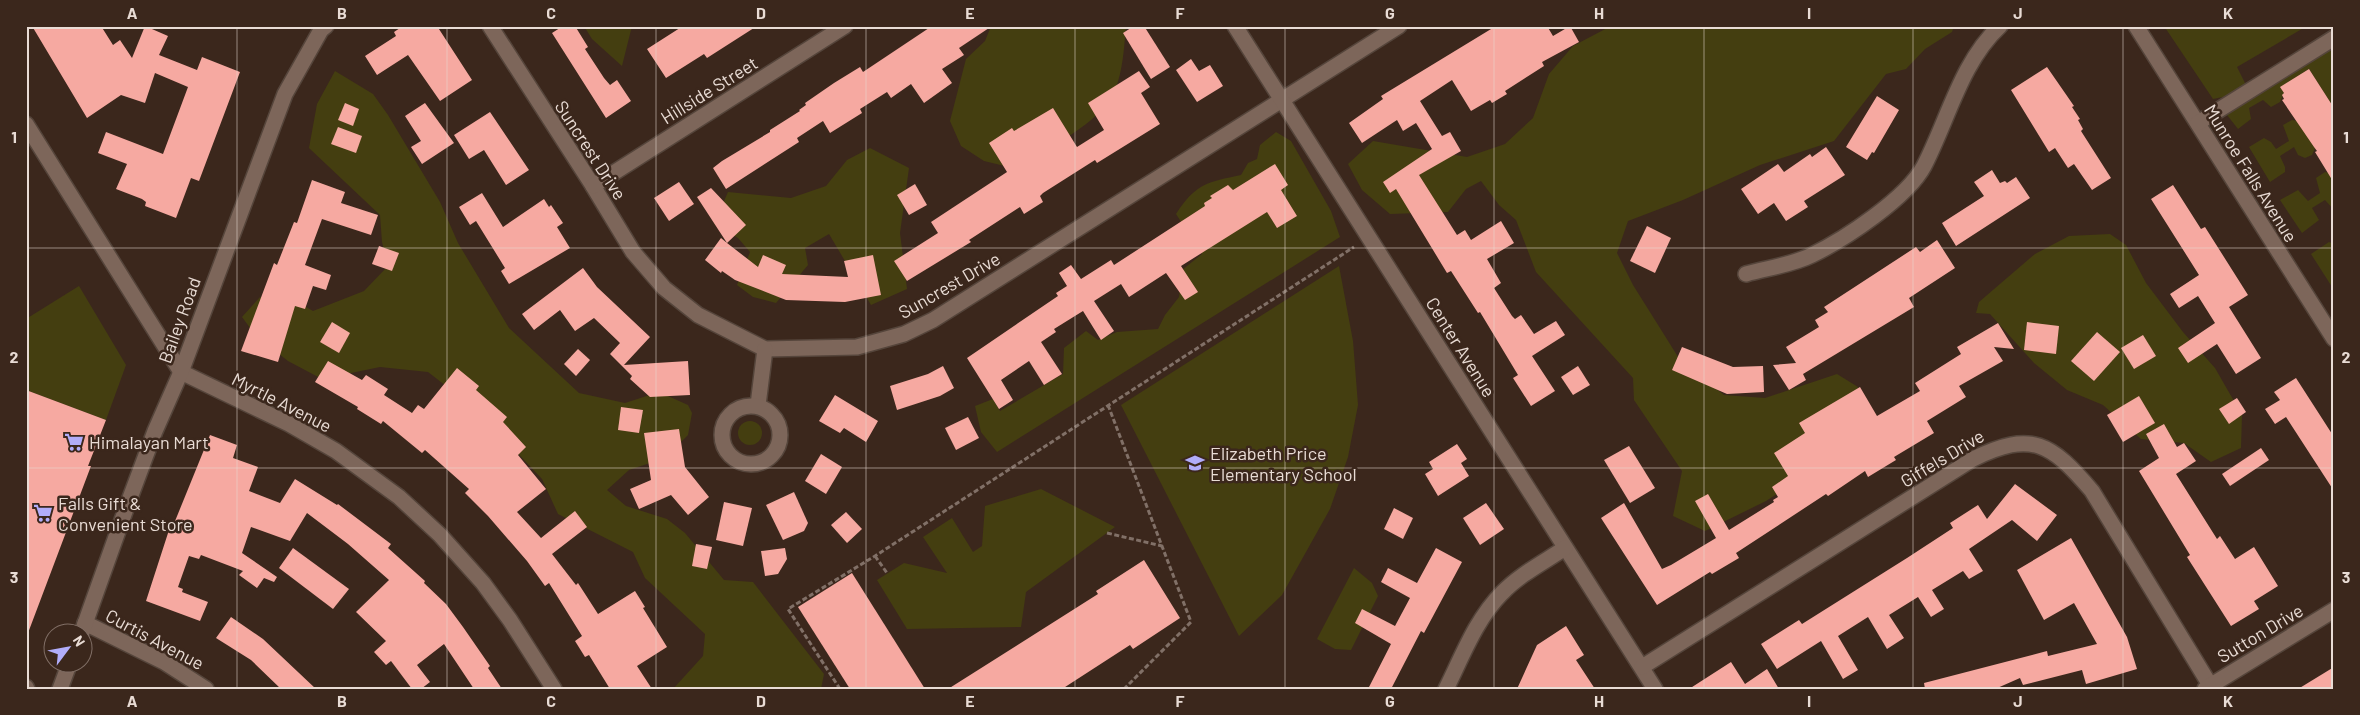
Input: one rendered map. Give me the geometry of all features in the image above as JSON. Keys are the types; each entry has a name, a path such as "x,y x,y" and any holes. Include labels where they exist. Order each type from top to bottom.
{"street":[{"name":"Suncrest Drive","path":"490,26 593,186 632,252 664,288 704,319 765,349 857,347 904,334 939,316 1399,26"},
{"name":"Hillside Street","path":"593,186 845,26"},
{"name":"Center Avenue","path":"1235,26 1655,689"},
{"path":"1746,274 1811,256 1890,204 1913,181 1923,167 1963,80 1980,48 2000,26"},
{"name":"Munroe Falls Avenue","path":"2136,26 2334,340"},
{"name":"Bailey Road","path":"85,622 155,431 181,372 285,94 322,27"},
{"path":"2198,123 2334,38"},
{"path":"26,124 181,372"},
{"path":"758,405 765,349"},
{"name":"Myrtle Avenue","path":"181,372 289,424 330,448 398,497 440,535 483,583 511,621 554,689"},
{"name":"Giffels Drive","path":"1642,667 1973,459 2000,446 2027,443 2052,451 2074,470 2092,491 2208,687"},
{"path":"1446,689 1478,627 1493,603 1504,591 1564,548"},
{"name":"Sutton Drive","path":"2208,687 2334,610"},
{"name":"Curtis Avenue","path":"92,632 164,662 206,689"},
{"path":"60,689 66,672"}],"path":[{"path":"840,689 788,609 875,556 1369,237"},
{"path":"1108,405 1191,622 1124,689"},
{"path":"1107,533 1162,546"},
{"path":"875,556 887,574"}],"shaded area":[{"path":"584,26 632,26 622,66 592,39"},
{"path":"991,26 1126,26 1120,75 1115,90 1107,103 1084,126 1013,168 984,161 961,146 950,121 966,59 985,41"},
{"path":"1611,26 1954,26 1952,32 1925,49 1906,69 1886,74 1834,141 1760,165 1683,200 1628,221 1617,253 1633,285 1680,360 1724,395 1765,398 1837,374 1858,387 1854,418 1834,457 1766,501 1705,531 1673,516 1682,471 1634,400 1633,378 1536,272 1516,220 1499,205 1481,181 1466,189 1448,212 1390,214 1362,190 1348,164 1373,141 1467,157 1505,144 1533,118 1549,74 1573,46"},
{"path":"2164,26 2307,26 2237,67 2246,85 2223,97 2213,99"},
{"path":"2334,47 2334,108 2309,69 2281,87 2284,93 2280,102 2271,107 2263,100 2249,108 2251,119 2238,129 2227,115"},
{"path":"335,71 373,94 388,115 440,202 458,243 509,328 579,393 625,403 659,392 688,405 692,413 688,435 665,458 629,470 607,490 626,506 667,519 685,533 724,580 753,582 824,674 821,689 673,689 703,656 705,634 645,578 633,552 558,514 542,479 492,426 459,396 428,372 380,367 322,379 288,361 256,336 242,317 260,297 292,299 313,311 364,291 388,266 382,242 380,215 309,148 317,104"},
{"path":"2292,120 2298,121 2315,148 2312,155 2305,158 2298,155 2294,147 2280,156 2285,172 2270,182 2249,147 2264,138 2271,142 2276,149 2289,141 2283,125"},
{"path":"1276,132 1291,141 1331,211 1340,237 997,452 981,432 975,406 993,399 1000,411 1063,374 1064,348 1086,331 1098,340 1117,332 1158,329 1165,315 1179,297 1182,270 1202,254 1176,214 1197,190 1211,182 1241,175 1248,163 1257,159 1260,145"},
{"path":"870,148 909,168 900,233 907,289 871,305 829,234 805,248 808,265 776,303 753,297 737,285 750,252 738,238 714,224 728,192 791,198 826,186 847,160"},
{"path":"2325,172 2334,174 2334,210 2325,200 2312,208 2319,220 2302,233 2280,200 2298,190 2308,201 2320,193 2316,178"},
{"path":"2110,234 2126,245 2146,283 2183,332 2215,368 2242,415 2241,448 2211,462 2184,443 2141,439 2103,405 2067,390 2034,363 1990,314 1976,313 1979,302 2035,254 2069,236"},
{"path":"2329,242 2334,244 2334,290 2311,254"},
{"path":"1339,266 1353,341 1358,405 1348,457 1330,509 1282,595 1239,636 1121,405"},
{"path":"79,286 126,365 106,420 26,390 26,319"},
{"path":"750,421 758,425 762,433 758,441 750,445 742,441 738,433 742,425"},
{"path":"1041,489 1115,527 1026,592 1021,627 907,629 877,580 904,563 947,573 923,537 952,518 973,552 982,546 985,506"},
{"path":"1354,568 1372,583 1378,596 1351,650 1335,649 1317,639"}],"building":[{"path":"32,26 101,26 113,45 120,40 132,58 145,26 168,36 159,55 197,70 202,57 240,72 199,181 191,178 176,218 145,206 146,202 142,199 116,189 127,164 98,153 106,132 163,154 188,87 155,73 145,103 121,95 87,118"},
{"path":"403,26 437,26 472,80 440,101 408,55 377,75 365,56 396,36 394,32"},
{"path":"563,26 575,26 588,47 585,49 604,78 610,85 617,80 631,101 606,118 552,33"},
{"path":"683,26 757,26 707,58 704,54 666,78 647,49"},
{"path":"932,26 992,26 959,48 964,55 942,69 952,83 924,103 911,84 891,98 887,92 860,109 862,113 830,133 823,121 797,138 799,142 726,189 713,168 800,111 806,105 805,103 834,83 860,67 863,72"},
{"path":"1134,26 1144,26 1170,67 1151,79 1123,33"},
{"path":"1496,26 1547,26 1553,36 1570,26 1579,42 1542,62 1544,66 1505,91 1507,94 1492,103 1490,100 1471,111 1452,80 1420,101 1442,136 1450,132 1461,151 1419,175 1457,235 1465,230 1471,240 1501,221 1514,243 1487,259 1501,283 1494,288 1512,316 1515,319 1521,315 1534,334 1556,321 1565,335 1532,356 1555,391 1531,406 1513,378 1518,375 1480,312 1478,313 1451,271 1447,273 1396,189 1390,193 1383,182 1432,149 1416,123 1403,131 1397,120 1362,143 1349,123 1383,99 1381,96"},
{"path":"1191,59 1199,71 1210,65 1223,86 1197,102 1176,70"},
{"path":"2047,67 2074,106 2072,107 2080,119 2078,120 2083,129 2081,131 2111,178 2092,190 2074,164 2068,168 2055,148 2049,152 2011,90"},
{"path":"2309,69 2334,108 2334,183 2315,152 2317,151 2282,100 2284,99 2282,95 2284,93 2280,87"},
{"path":"1139,71 1150,87 1141,93 1160,124 1097,163 1095,160 1043,193 1040,196 1043,202 1024,214 1020,207 969,240 971,242 907,281 894,261 938,233 931,222 1007,172 989,143 1012,128 1014,131 1053,108 1077,147 1104,130 1088,103"},
{"path":"1877,96 1899,110 1874,153 1872,152 1867,160 1846,147"},
{"path":"345,103 359,109 353,126 338,120"},
{"path":"425,103 454,143 422,164 411,147 421,141 405,116"},
{"path":"490,112 529,170 506,185 484,150 469,159 454,135"},
{"path":"338,127 362,136 356,153 331,144"},
{"path":"1826,147 1845,175 1804,201 1808,207 1786,221 1774,203 1758,214 1741,189 1778,164 1784,172 1810,154 1812,157"},
{"path":"1275,164 1288,185 1281,190 1297,216 1277,228 1267,212 1181,266 1198,292 1185,300 1166,273 1129,297 1121,284 1094,301 1114,331 1101,340 1083,311 1054,329 1056,332 1041,342 1062,374 1044,385 1029,361 1001,380 1013,400 999,409 967,358 1058,296 1056,293 1067,286 1059,273 1071,265 1081,279 1111,260 1114,265 1205,206 1204,203 1212,198 1210,196 1228,185 1233,190"},
{"path":"1992,170 2000,183 2005,181 2007,183 2016,177 2030,198 1956,246 1942,223 1984,196 1974,182"},
{"path":"312,180 345,192 341,203 378,215 371,235 322,219 305,265 331,275 326,290 313,286 305,309 295,306 278,362 241,351 274,263 277,265 294,222 297,223"},
{"path":"679,182 694,204 669,221 654,198"},
{"path":"915,184 927,205 909,215 897,195"},
{"path":"2173,185 2201,229 2205,227 2248,295 2229,307 2261,358 2236,374 2217,344 2188,363 2178,348 2215,323 2198,296 2179,308 2170,294 2199,275 2151,199"},
{"path":"711,188 746,225 727,243 697,197"},
{"path":"482,193 503,227 544,199 549,207 551,205 563,223 557,227 570,248 509,284 501,271 505,268 476,221 470,225 459,207"},
{"path":"1647,226 1671,238 1655,273 1630,261"},
{"path":"721,238 758,267 763,255 786,265 782,274 848,277 844,261 873,255 881,295 845,302 786,300 735,280 722,271 721,273 705,260"},
{"path":"1937,240 1955,268 1909,298 1914,307 1803,374 1806,380 1789,390 1773,365 1796,363 1786,347 1819,327 1815,320 1828,312 1824,307 1916,247 1920,252"},
{"path":"379,246 399,253 392,271 372,264"},
{"path":"583,268 597,287 650,337 624,365 688,361 690,395 650,397 630,379 632,376 610,354 620,343 594,318 575,331 560,310 534,330 522,314"},
{"path":"332,322 350,333 339,353 320,342"},
{"path":"2027,322 2059,326 2056,354 2024,350"},
{"path":"1998,323 2014,349 1994,347 2003,361 1959,386 1966,397 1927,421 1934,433 1894,457 1896,460 1868,477 1865,471 1828,496 1826,494 1736,553 1739,558 1712,574 1710,572 1657,605 1601,518 1624,503 1662,569 1671,565 1716,538 1695,501 1708,494 1729,530 1774,502 1773,500 1778,497 1772,487 1788,476 1774,453 1805,433 1799,423 1860,387 1877,416 1920,391 1915,383 1961,354 1957,347"},
{"path":"2097,332 2120,352 2094,381 2071,361"},
{"path":"2143,335 2156,356 2134,369 2121,348"},
{"path":"1682,347 1733,367 1763,366 1764,392 1727,394 1672,370"},
{"path":"578,349 590,360 576,376 564,364"},
{"path":"328,361 362,380 366,375 388,389 384,395 412,413 418,405 424,409 457,368 479,386 476,390 507,417 503,422 526,447 518,455 546,489 517,512 541,538 575,511 587,527 552,554 576,585 578,583 598,614 635,591 645,607 643,608 667,647 637,666 652,689 610,689 589,655 585,657 575,641 582,636 549,583 545,586 527,561 465,493 469,489 425,450 422,453 383,421 381,424 357,409 358,407 315,382"},
{"path":"943,366 954,388 940,396 897,410 890,386 928,374"},
{"path":"1578,366 1590,385 1573,395 1561,377"},
{"path":"2296,378 2334,437 2334,491 2286,417 2275,424 2265,409 2280,400 2274,392"},
{"path":"26,390 106,420 88,466 91,466 28,633"},
{"path":"835,395 878,421 866,442 844,428 840,433 819,421"},
{"path":"2139,396 2155,423 2123,442 2107,415"},
{"path":"2237,398 2246,412 2229,424 2219,409"},
{"path":"621,407 643,410 639,433 618,430"},
{"path":"968,417 979,438 956,450 945,428"},
{"path":"2164,424 2177,447 2184,443 2196,461 2176,474 2217,539 2220,536 2235,559 2254,547 2278,586 2254,601 2259,609 2231,626 2187,557 2190,555 2139,471 2159,458 2146,434"},
{"path":"679,429 685,467 709,497 688,515 671,495 639,509 630,489 651,480 644,433"},
{"path":"210,435 237,445 233,458 258,467 249,491 280,503 295,479 338,504 391,544 388,548 425,581 424,583 446,604 490,666 488,668 502,689 474,689 444,644 417,665 430,682 421,689 412,689 391,661 386,665 374,652 386,641 356,612 389,580 348,544 307,513 290,541 251,527 242,553 277,577 274,582 264,578 257,588 239,575 243,571 201,555 199,559 189,556 178,587 183,589 182,592 208,602 200,621 146,601 169,530 171,531"},
{"path":"1457,444 1467,459 1461,463 1469,476 1438,496 1425,474 1433,469 1429,462"},
{"path":"1629,446 1655,488 1630,503 1604,460"},
{"path":"2261,448 2269,460 2230,486 2222,474"},
{"path":"821,454 842,467 826,494 805,481"},
{"path":"2015,484 2057,515 2037,541 2012,520 1969,549 1983,571 1969,579 1963,571 1932,590 1944,609 1931,617 1918,597 1889,615 1904,638 1887,649 1868,617 1838,636 1858,670 1843,679 1821,641 1777,669 1761,644 1799,620 1802,624 1907,558 1953,528 1950,523 1978,505 1987,519"},
{"path":"794,492 808,523 804,531 783,540 766,505"},
{"path":"724,502 752,508 743,546 716,540"},
{"path":"1486,503 1504,529 1480,545 1463,518"},
{"path":"1394,508 1413,518 1403,539 1384,529"},
{"path":"846,512 862,529 847,543 831,525"},
{"path":"2071,538 2127,637 2137,669 2086,684 2082,670 2023,685 2020,678 1995,689 1925,689 1924,683 2047,651 2048,656 2097,644 2074,603 2044,620 2017,570"},
{"path":"696,544 712,547 707,569 692,566"},
{"path":"293,548 349,589 333,609 279,568"},
{"path":"785,548 787,559 778,574 765,576 761,551"},
{"path":"1436,548 1462,562 1424,633 1421,631 1391,689 1368,689 1391,644 1355,623 1362,609 1395,626 1410,598 1381,582 1388,568 1417,583"},
{"path":"1144,560 1180,618 1133,649 1130,645 1062,689 948,689 1098,594 1096,591"},
{"path":"852,573 925,689 850,689 798,607"},
{"path":"231,617 263,639 316,689 281,689 251,660 216,638"},
{"path":"1566,626 1584,655 1576,660 1595,689 1517,689 1537,645"},
{"path":"1731,662 1745,684 1767,669 1779,689 1689,689"},
{"path":"2334,667 2334,689 2298,689"}],"place":[{"name":"Himalayan Mart","path":"74,442"},
{"name":"Elizabeth Price Elementary School","path":"1195,463"},
{"name":"Falls Gift & Convenient Store","path":"43,513"}]}
